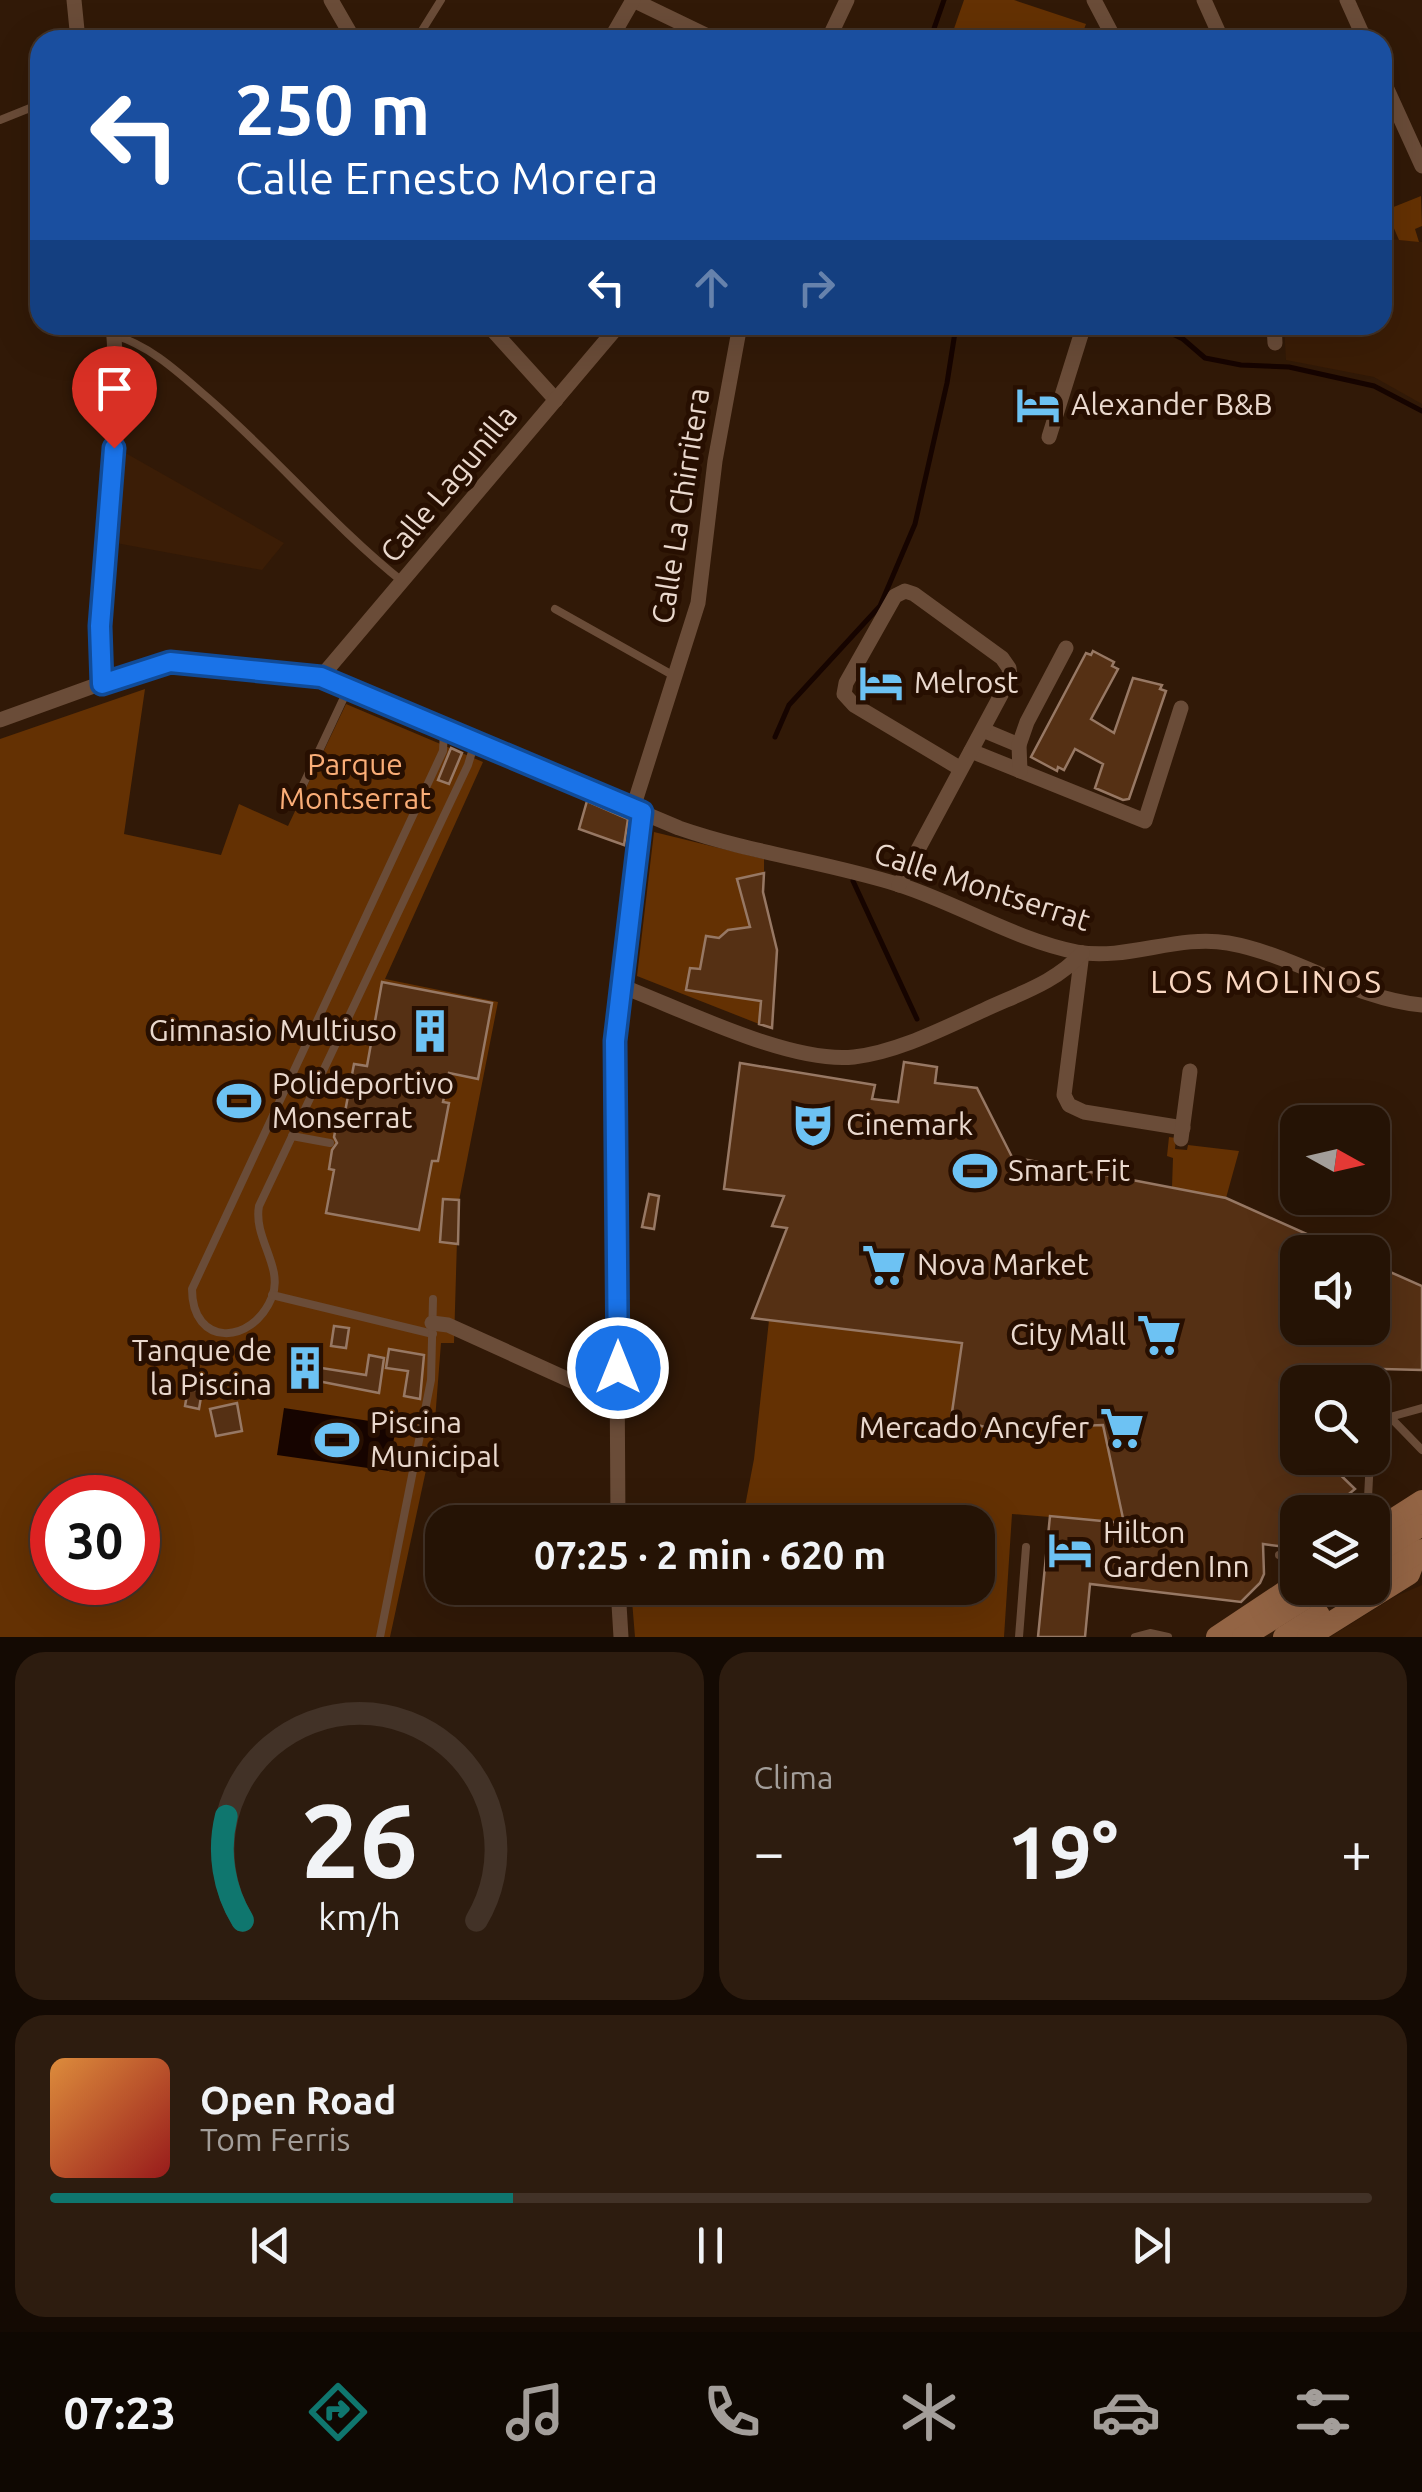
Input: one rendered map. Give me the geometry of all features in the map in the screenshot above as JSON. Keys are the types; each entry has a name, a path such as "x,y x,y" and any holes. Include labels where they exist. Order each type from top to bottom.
{"main road":[{"path":"1390,1522 1422,1501"},
{"path":"1308,1637 1413,1573 1413,1563 1393,1520"},
{"path":"1390,1545 1422,1525"},
{"path":"1390,1570 1422,1550"},
{"path":"1216,1637 1280,1595"},
{"path":"1243,1637 1295,1605"},
{"path":"1284,1637 1335,1605"}],"street":[{"path":"74,0 77,30"},
{"path":"331,0 348,30"},
{"path":"616,30 633,0 695,30"},
{"path":"833,30 847,0"},
{"path":"1094,0 1109,30"},
{"path":"1204,0 1218,30"},
{"path":"1347,0 1360,30"},
{"path":"1392,100 1422,166"},
{"path":"102,684 100,626 116,413 113,335"},
{"path":"497,335 556,400"},
{"name":"Calle Lagunilla","path":"321,677 611,335"},
{"name":"Calle La Chirritera","path":"618,1505 615,1058 638,810 698,603 714,461 738,335"},
{"path":"1049,437 1081,335"},
{"path":"1274,335 1274,344"},
{"path":"899,884 983,730 1010,678 1010,668 1002,658 905,590 895,596 846,683 844,694 854,705 961,769"},
{"path":"1020,771 1020,745 1027,722 1066,648"},
{"name":"Calle Montserrat","path":"0,720 170,662 321,677 722,843 899,884 1056,947 1082,952 1204,940 1226,942 1263,952 1364,994 1422,1006"},
{"path":"971,751 1145,820 1181,708"},
{"path":"983,730 1020,745"},
{"path":"621,986 772,1043 825,1056 855,1057 974,1014 1059,975 1082,952"},
{"path":"1082,952 1064,1095 1069,1105 1084,1112 1182,1134 1190,1071"},
{"path":"433,1329 448,1325 618,1402"},
{"path":"619,1605 621,1637"}],"lane":[{"path":"422,30 441,0"},
{"path":"0,120 30,108"},
{"path":"122,335 177,371 292,475 353,536 359,547 402,582"},
{"path":"556,609 676,678"},
{"path":"294,802 348,689"},
{"path":"444,728 443,751 192,1289 195,1316 205,1326 224,1334 241,1332 254,1322 272,1294 274,1274 257,1218 259,1206 468,765 475,742"},
{"path":"292,1136 330,1144"},
{"path":"272,1294 433,1329"},
{"path":"380,1637 431,1380 433,1300"},
{"path":"1422,1408 1390,1417 1422,1450"},
{"path":"1019,1637 1026,1547"},
{"path":"1135,1637 1168,1637"}],"shaded area":[{"path":"1392,239 1422,242 1422,404 1374,377 1286,360 1285,335 1392,335"},
{"path":"122,451 284,543 262,570 116,543"},
{"name":"Piscina Municipal","path":"284,1408 396,1425 389,1471 277,1455"},
{"path":"1422,1585 1422,1637 1330,1637 1381,1605 1390,1605 1394,1597"}],"green space":[{"path":"964,0 1014,0 1086,24 1084,30 954,30"},
{"path":"1421,196 1422,226 1415,229 1419,242 1399,240 1392,224 1392,208"},
{"name":"Polideportivo Monserrat","path":"145,689 124,834 221,855 239,804 288,826 346,704 483,762 385,979 498,1002 458,1206 454,1343 441,1343 434,1433 390,1637 0,1637 0,739"},
{"path":"654,832 764,859 764,873 737,880 768,980 728,930 719,938 706,936 700,969 687,990 761,1001 759,1024 637,976"},
{"path":"1169,1137 1176,1138 1175,1149 1187,1150 1188,1145 1239,1151 1226,1198 1172,1187 1173,1158 1167,1156"},
{"path":"769,1320 962,1343 952,1419 994,1429 1103,1425 1124,1523 1012,1514 1004,1637 635,1637 632,1605 995,1605 995,1505 745,1505"}],"building":[{"path":"1093,651 1114,662 1112,666 1118,669 1091,719 1114,733 1133,678 1162,685 1160,689 1166,691 1129,799 1095,788 1103,764 1075,749 1064,770 1058,767 1057,771 1031,757 1086,653 1091,655"},
{"path":"451,748 462,753 449,784 438,780"},
{"path":"587,801 628,819 624,845 579,829"},
{"path":"764,873 763,892 777,950 772,1028 759,1024 761,1001 686,990 690,968 700,969 706,936 719,938 728,930 750,927 737,879"},
{"path":"382,982 492,1003 478,1079 449,1073 443,1102 449,1103 438,1161 432,1161 419,1230 326,1213 339,1111 345,1112 354,1064 367,1066"},
{"name":"City Mall","path":"904,1062 937,1067 935,1083 977,1088 1012,1157 1226,1198 1309,1235 1280,1235 1280,1345 1390,1345 1390,1272 1422,1286 1422,1370 1390,1369 1390,1365 1280,1365 1280,1475 1341,1475 1355,1489 1348,1495 1280,1495 1280,1546 1263,1544 1264,1574 1241,1602 1090,1584 1085,1637 1038,1637 1050,1516 1124,1523 1103,1425 994,1429 951,1419 962,1343 752,1318 787,1228 772,1226 784,1196 724,1189 740,1063 875,1085 872,1099 898,1102"},
{"path":"649,1194 659,1196 654,1229 642,1227"},
{"path":"443,1199 459,1200 458,1244 440,1242"},
{"path":"334,1326 349,1328 346,1348 331,1346"},
{"path":"389,1349 424,1355 420,1399 404,1396 408,1371 386,1368"},
{"path":"295,1355 317,1358 315,1367 366,1375 369,1355 384,1358 379,1393 292,1376"},
{"path":"188,1389 202,1391 199,1409 185,1406"},
{"path":"237,1403 242,1431 216,1436 210,1409"}],"waterway":[{"path":"934,30 944,0"},
{"path":"775,737 789,705 880,606 915,524 955,335"},
{"path":"1175,335 1205,358 1241,365 1289,367 1374,386 1422,411"},
{"path":"853,881 917,1019"}],"place":[{"name":"Alexander B&B","path":"1038,405"},
{"name":"Melrost","path":"881,683"},
{"name":"Gimnasio Multiuso","path":"430,1031"},
{"name":"Polideportivo Monserrat","path":"239,1101"},
{"name":"Cinemark","path":"813,1125"},
{"name":"Smart Fit","path":"975,1171"},
{"name":"Nova Market","path":"884,1265"},
{"name":"City Mall","path":"1159,1335"},
{"name":"Tanque de la Piscina","path":"305,1368"},
{"name":"Mercado Ancyfer","path":"1122,1428"},
{"name":"Piscina Municipal","path":"337,1440"},
{"name":"Hilton Garden Inn","path":"1070,1550"}],"district":[{"name":"LOS MOLINOS","path":"1267,982"}],"route":[{"path":"114,448 100,626 102,684 170,662 321,677 642,812 615,1041 618,1368"}],"park label":[{"name":"Parque Montserrat","path":"355,782"}]}
